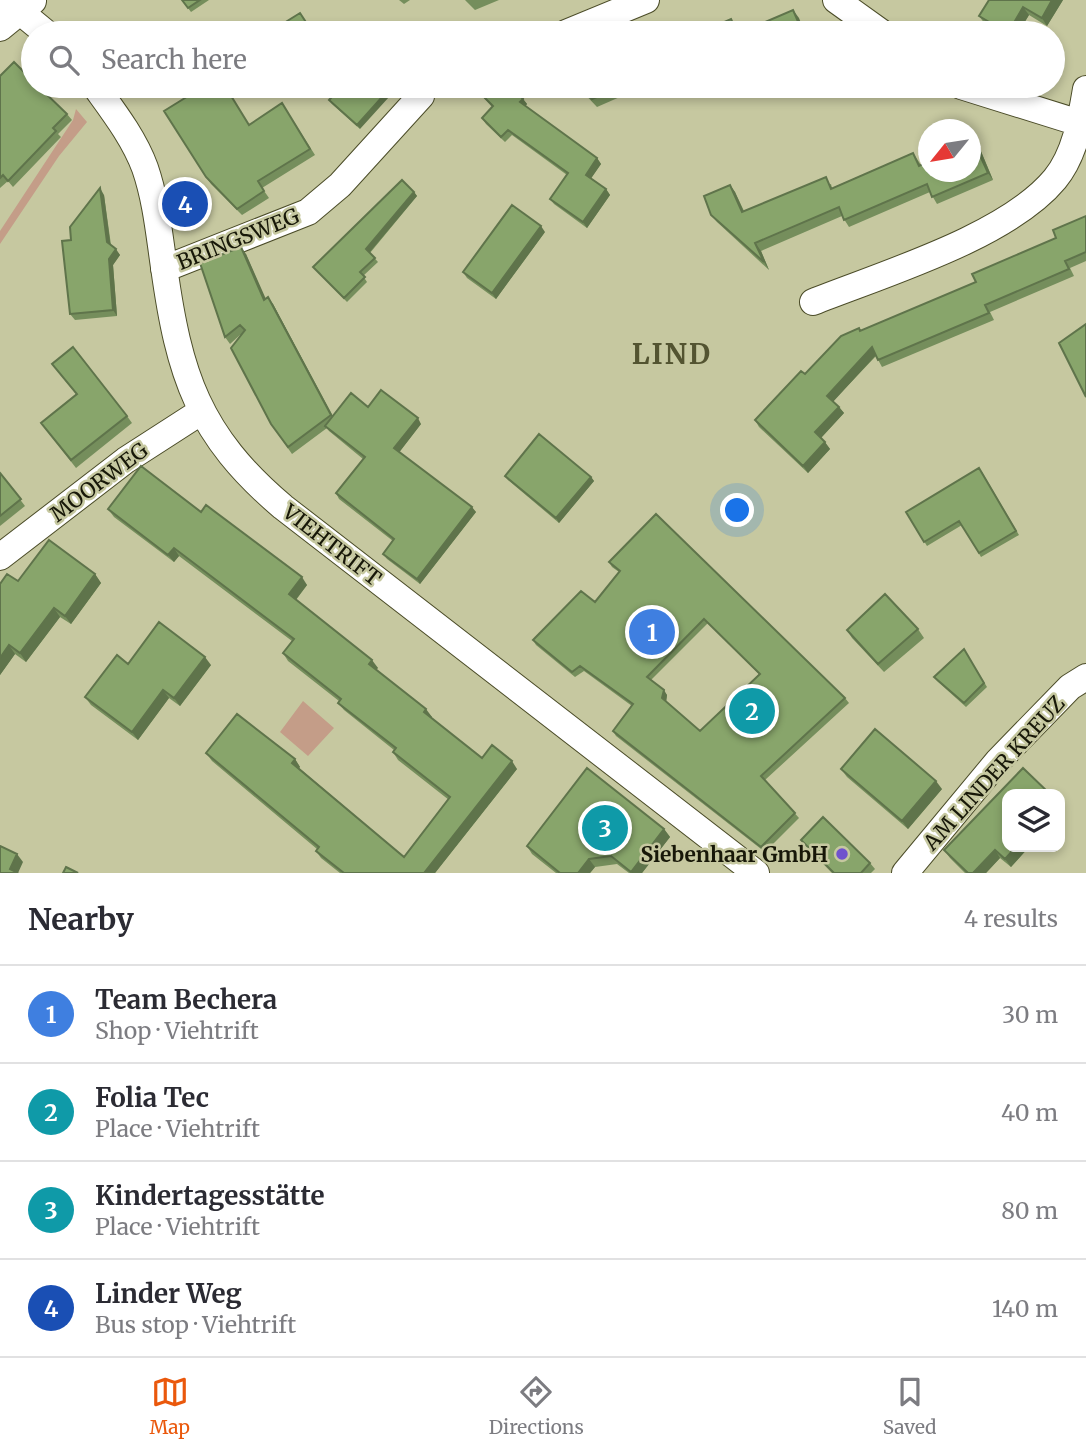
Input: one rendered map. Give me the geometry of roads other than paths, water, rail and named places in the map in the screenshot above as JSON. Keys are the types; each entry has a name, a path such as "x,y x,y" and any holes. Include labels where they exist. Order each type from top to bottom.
{"street":[{"path":"595,21 646,0"},
{"path":"836,0 865,21"},
{"path":"0,28 20,4 35,21"},
{"path":"813,302 962,243 1030,202 1055,180 1067,162 1083,124 1086,89"},
{"name":"VIEHTRIFT","path":"103,98 132,141 144,166 156,208 178,354 215,436 233,459 283,507 756,873"},
{"name":"BRINGSWEG","path":"164,269 307,212 341,185 419,98"},
{"path":"1000,98 1083,124"},
{"name":"MOORWEG","path":"0,557 126,460 202,411"},
{"name":"AM LINDER KREUZ","path":"905,873 998,761 1070,687 1086,677"}],"place":[{"name":"Linder Weg","path":"185,204"},
{"name":"Team Bechera","path":"652,632"},
{"name":"Folia Tec","path":"752,711"},
{"name":"Kindertagesstätte","path":"605,828"},
{"name":"Siebenhaar GmbH","path":"842,854"}],"district":[{"name":"LIND","path":"672,354"}]}
